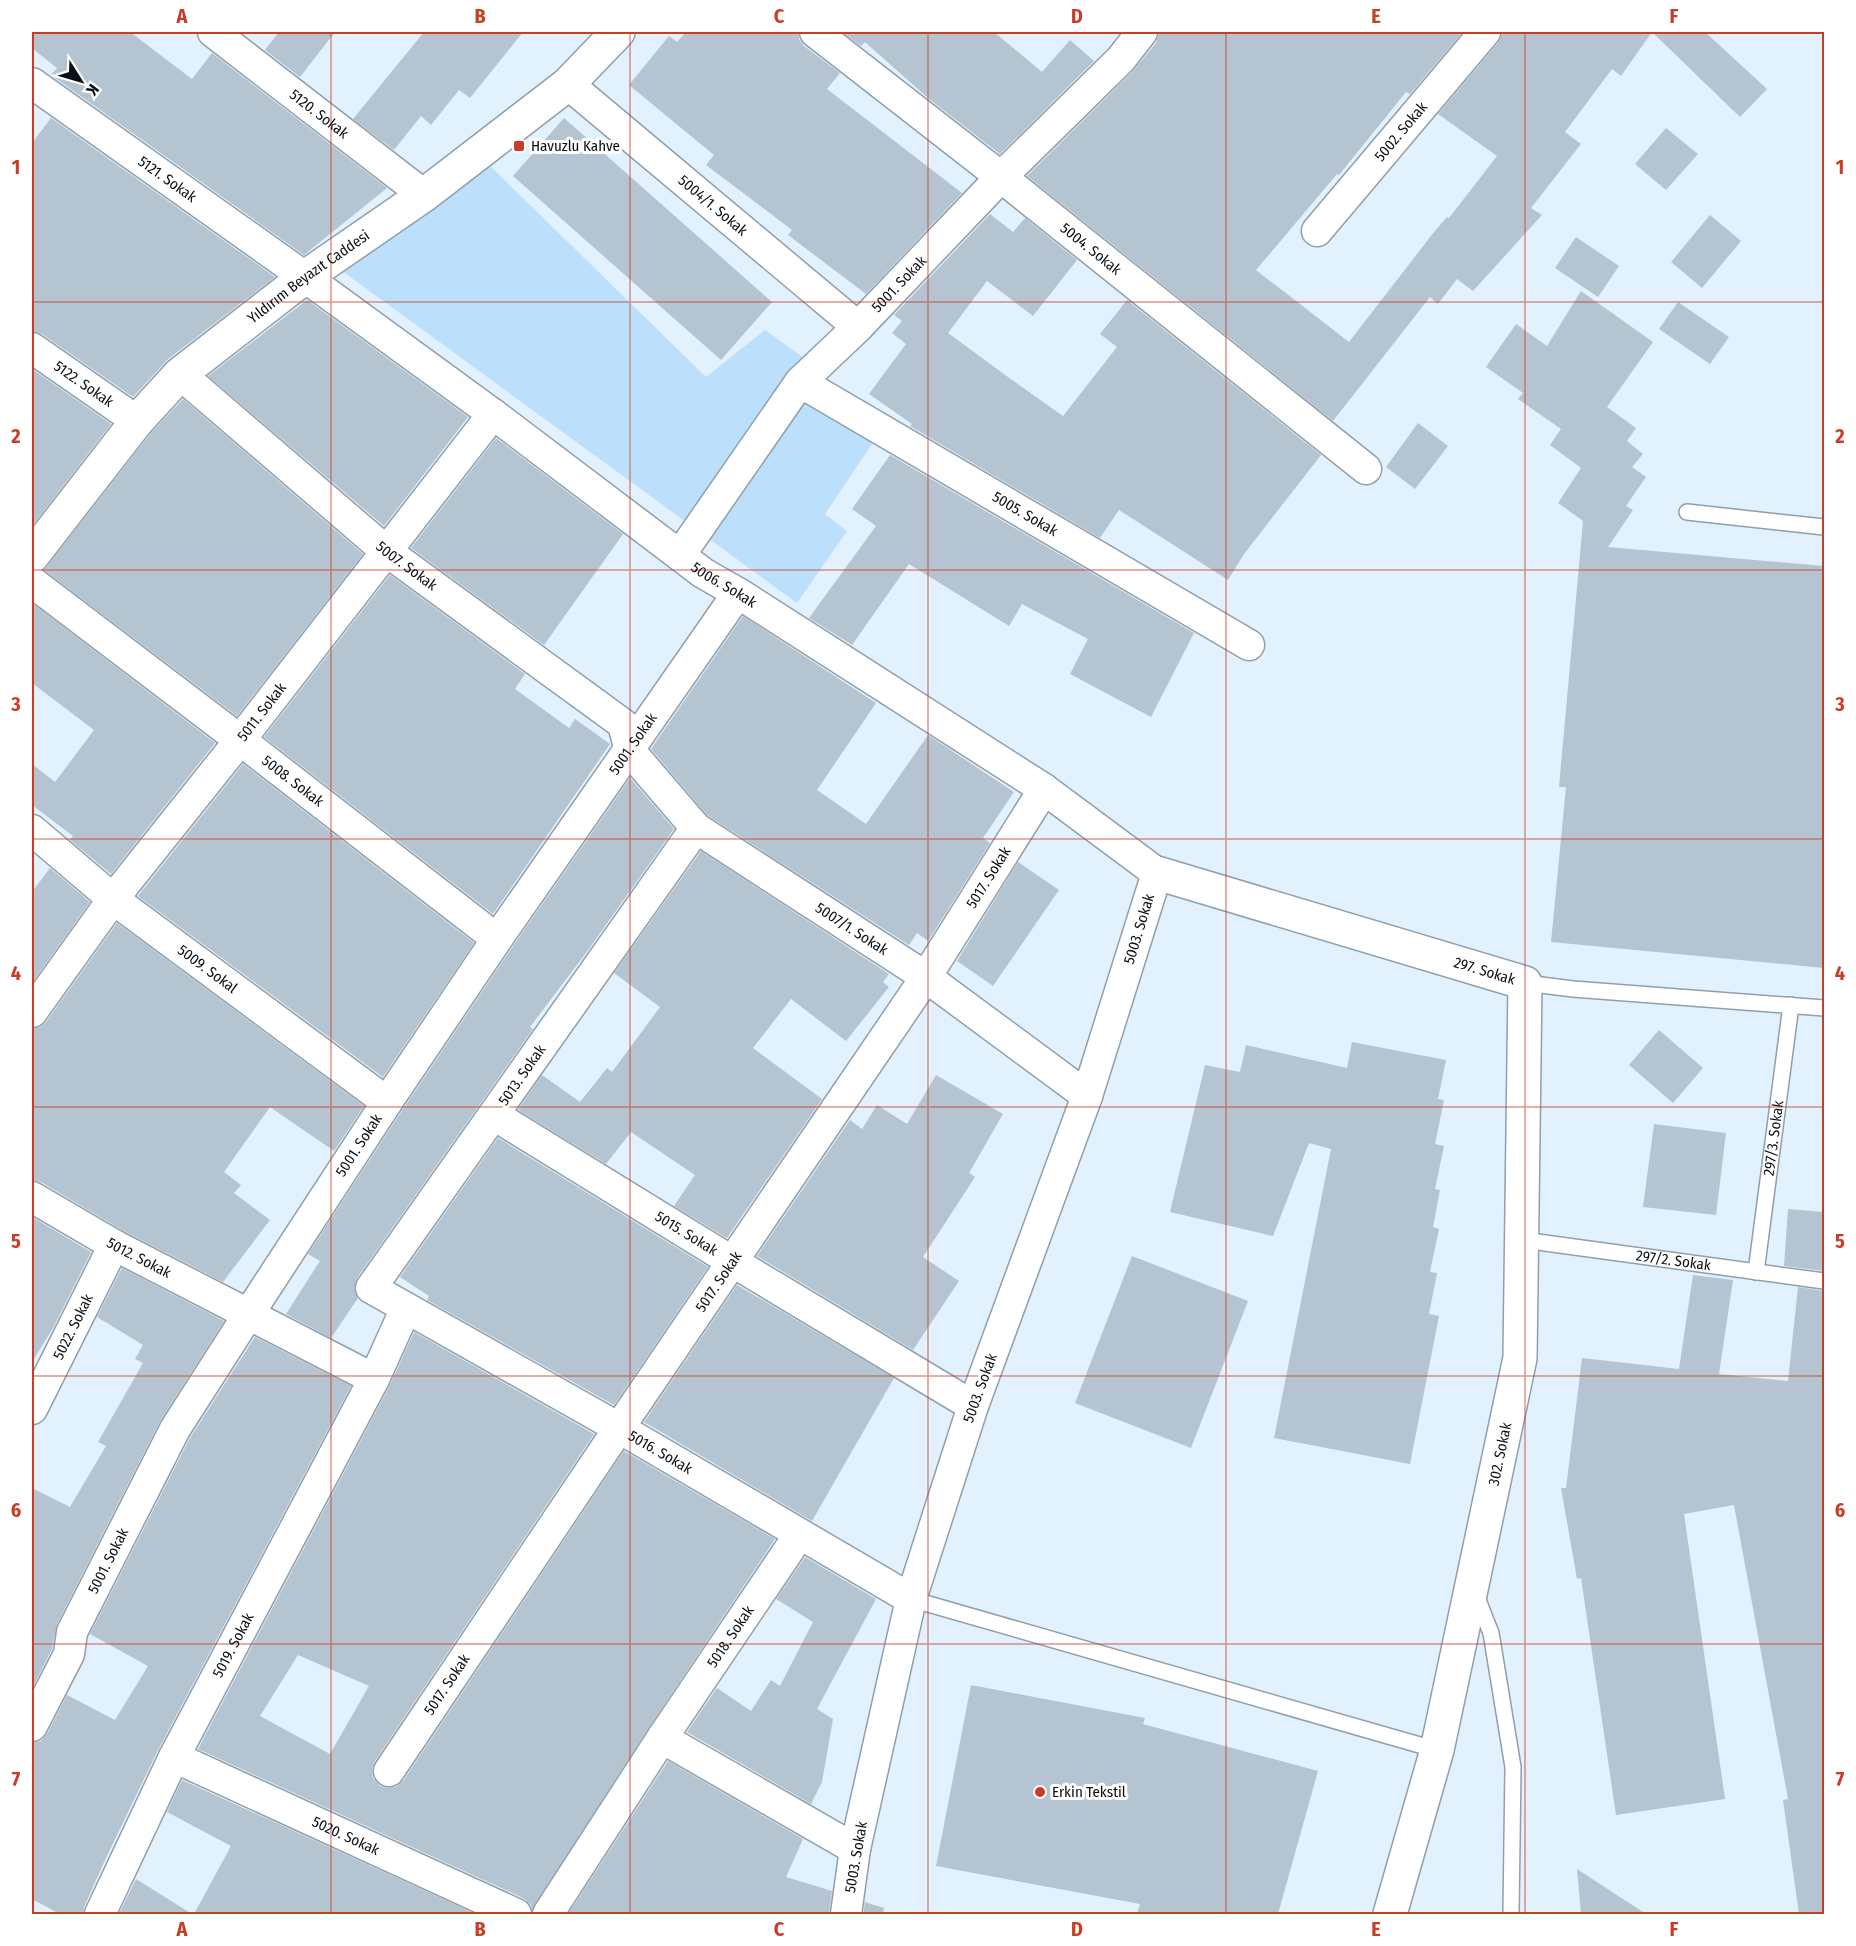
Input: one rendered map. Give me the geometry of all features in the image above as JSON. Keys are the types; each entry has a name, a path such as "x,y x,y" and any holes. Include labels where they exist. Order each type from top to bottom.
{"street":[{"name":"5120. Sokak","path":"213,32 424,195"},
{"name":"Yıldırım Beyazıt Caddesi","path":"34,547 137,421 180,375 305,277 424,195 568,84 618,32"},
{"name":"5004. Sokak","path":"815,32 1001,177 1366,469"},
{"name":"5001. Sokak","path":"680,555 800,382 858,327 1001,177 1121,59 1142,32"},
{"name":"5002. Sokak","path":"1317,231 1485,32"},
{"name":"5121. Sokak","path":"32,83 305,277"},
{"name":"5004/1. Sokak","path":"568,84 858,327"},
{"name":"5006. Sokak","path":"305,277 494,414 703,573 738,593 1044,789 1157,873"},
{"name":"5122. Sokak","path":"32,348 137,421"},
{"name":"5007. Sokak","path":"180,375 386,551 623,724 630,751"},
{"name":"5005. Sokak","path":"800,382 1249,645"},
{"name":"5011. Sokak","path":"32,1012 112,899 240,740 494,414"},
{"name":"5008. Sokak","path":"32,582 497,939"},
{"name":"5001. Sokak","path":"32,1726 69,1654 72,1632 176,1429 387,1102 497,939 738,593"},
{"name":"5007/1. Sokak","path":"630,751 696,828 926,977 1087,1096"},
{"name":"5017. Sokak","path":"389,1771 926,977 1044,789"},
{"name":"5013. Sokak","path":"406,1308 371,1288 696,828"},
{"name":"5009. Sokal","path":"32,830 112,899 387,1102"},
{"name":"297. Sokak","path":"1157,873 1525,983"},
{"name":"5003. Sokak","path":"846,1914 855,1849 911,1599 973,1406 1087,1096 1157,873"},
{"name":"302. Sokak","path":"1390,1914 1437,1750 1521,1358 1525,983"},
{"name":"5015. Sokak","path":"494,1115 973,1406"},
{"name":"5012. Sokak","path":"32,1197 114,1245 374,1379"},
{"name":"5022. Sokak","path":"32,1409 114,1245"},
{"name":"5019. Sokak","path":"100,1914 174,1757 374,1379 406,1308"},
{"name":"5016. Sokak","path":"406,1308 619,1428 911,1599"},
{"name":"5018. Sokak","path":"548,1914 662,1738 799,1535"},
{"path":"662,1738 855,1849"},
{"name":"5020. Sokak","path":"174,1757 516,1914"}],"lane":[{"path":"1688,512 1824,526"},
{"name":"297. Sokak","path":"1525,983 1573,989 1824,1008"},
{"name":"297/3. Sokak","path":"1756,1272 1791,1005"},
{"name":"297/2. Sokak","path":"1523,1240 1824,1281"},
{"path":"1472,1584 1491,1633 1513,1767 1511,1914"},
{"path":"911,1599 1437,1750"}],"shaded area":[{"path":"487,163 706,377 765,330 804,358 781,389 874,441 825,514 847,531 797,603 342,271"}],"building":[{"path":"32,32 130,32 192,79 212,53 387,188 304,255 51,75 57,68 32,48"},
{"path":"279,32 335,32 300,77 265,50"},
{"path":"424,32 523,32 470,98 459,90 431,125 421,116 394,150 353,119"},
{"path":"686,32 798,32 799,39 804,46 840,73 827,89 962,193 866,294 788,235 792,230 706,165 714,155 629,85 669,36 677,42"},
{"path":"842,32 994,32 1042,72 1070,40 1094,61 1000,154 928,98 865,42 861,46"},
{"path":"1159,32 1463,32 1410,94 1406,92 1339,175 1337,174 1256,270 1349,342 1434,232 1447,217 1449,218 1497,156 1438,114 1498,43 1502,32 1652,32 1621,76 1612,69 1565,132 1581,144 1531,208 1542,215 1473,291 1457,279 1438,304 1430,297 1333,421 1027,176 1133,71 1156,43"},
{"path":"1652,32 1705,32 1767,89 1740,117"},
{"path":"51,118 275,277 168,359 133,397 42,334 32,331 32,143"},
{"path":"564,118 772,302 721,360 513,176"},
{"path":"1666,128 1698,154 1666,190 1635,164"},
{"path":"990,214 1013,232 1025,218 1077,260 1033,316 987,281 948,333 1008,377 1063,416 1117,347 1100,334 1127,300 1321,455 1244,554 1228,580 1119,510 1100,538 910,426 912,424 869,394 906,344 892,333 902,321 894,315"},
{"path":"1710,215 1741,241 1702,288 1671,262"},
{"path":"1576,237 1619,266 1598,297 1555,268"},
{"path":"1581,291 1653,342 1607,407 1636,428 1627,441 1643,454 1632,467 1646,477 1626,506 1633,510 1608,547 1824,566 1824,968 1551,942 1566,787 1559,787 1583,521 1558,503 1581,468 1550,445 1561,429 1518,399 1523,393 1486,367 1516,324 1547,346"},
{"path":"307,300 468,417 384,526 208,376"},
{"path":"1678,302 1729,337 1710,364 1659,329"},
{"path":"32,369 111,424 32,526"},
{"path":"183,399 363,554 237,716 44,570 151,433"},
{"path":"1418,423 1448,446 1415,489 1386,467"},
{"path":"496,438 623,534 544,645 411,548"},
{"path":"890,455 1194,633 1151,717 1070,674 1088,639 1022,604 1009,626 909,564 852,645 809,618 876,526 852,509"},
{"path":"390,575 525,674 515,689 569,728 575,719 610,744 493,914 264,737"},
{"path":"32,603 215,743 111,874 70,840 73,836 32,805 32,764 55,782 94,730 32,683"},
{"path":"743,616 876,703 817,790 866,824 928,735 1014,792 983,838 990,843 928,941 917,933 909,945 707,815 651,749"},
{"path":"243,764 474,943 383,1077 138,896"},
{"path":"630,778 674,829 530,1027 533,1029 357,1278 354,1288 358,1298 331,1338 286,1314 320,1261 308,1254 511,949"},
{"path":"701,851 889,974 883,982 889,987 846,1041 791,999 753,1048 822,1099 727,1238 674,1206 695,1175 631,1132 606,1164 518,1110 542,1075 580,1102 607,1068 612,1072 660,1007 614,973"},
{"path":"1018,862 1059,890 993,986 957,961"},
{"path":"50,868 90,902 32,983 32,892"},
{"path":"117,923 364,1106 334,1151 270,1107 224,1172 241,1185 234,1193 270,1220 223,1282 122,1230 41,1182 32,1180 32,1029 46,1022"},
{"path":"1659,1030 1703,1068 1673,1103 1629,1065"},
{"path":"1352,1042 1446,1060 1438,1099 1444,1100 1435,1144 1444,1146 1435,1189 1440,1190 1433,1227 1439,1229 1430,1272 1437,1273 1429,1314 1439,1316 1410,1464 1274,1438 1331,1149 1309,1143 1273,1236 1170,1212 1205,1065 1240,1072 1246,1045 1347,1068"},
{"path":"936,1075 1003,1114 969,1173 975,1177 923,1257 959,1281 913,1350 757,1256 850,1120 862,1129 877,1105 907,1124"},
{"path":"1654,1124 1726,1133 1716,1215 1643,1207"},
{"path":"498,1138 708,1267 614,1405 427,1300 429,1296 400,1277"},
{"path":"1788,1209 1824,1212 1824,1271 1784,1266"},
{"path":"32,1217 91,1252 53,1328 32,1362"},
{"path":"1132,1256 1248,1301 1191,1448 1075,1403"},
{"path":"122,1268 224,1321 160,1421 57,1624 52,1649 32,1689 32,1488 70,1507 106,1446 98,1442 143,1363 135,1359 143,1345 97,1317"},
{"path":"1693,1275 1733,1280 1719,1374 1788,1381 1798,1287 1824,1291 1824,1914 1799,1914 1783,1800 1788,1799 1734,1505 1684,1514 1725,1799 1616,1815 1581,1578 1577,1579 1561,1488 1566,1488 1582,1358 1679,1369"},
{"path":"737,1285 894,1378 812,1521 644,1422"},
{"path":"414,1332 594,1434 375,1761 372,1769 373,1778 380,1786 396,1787 403,1781 624,1451 775,1539 648,1729 532,1909 523,1898 198,1749 389,1387","holes":["298,1655 369,1686 330,1754 260,1716"]},
{"path":"255,1337 351,1386 158,1750 105,1860 83,1914 60,1914 32,1899 32,1743 41,1741 47,1734 67,1695 115,1720 148,1666 90,1634 190,1438"},
{"path":"805,1557 876,1599 817,1709 833,1719 822,1782 811,1804 687,1732 717,1688 751,1711 771,1680 780,1686 813,1622 776,1599"},
{"path":"971,1685 1145,1718 1143,1724 1318,1771 1278,1914 1137,1914 1140,1904 936,1866"},
{"path":"668,1761 803,1839 786,1877 832,1891 829,1914 568,1914"},
{"path":"182,1780 476,1914 194,1914 231,1846 167,1812"},
{"path":"1577,1869 1603,1886 1646,1914 1581,1914"},
{"path":"136,1879 192,1914 119,1914"},
{"path":"865,1902 884,1908 883,1914 863,1914"}],"place":[{"name":"Havuzlu Kahve","path":"519,146"},
{"name":"Erkin Tekstil","path":"1040,1792"}]}
